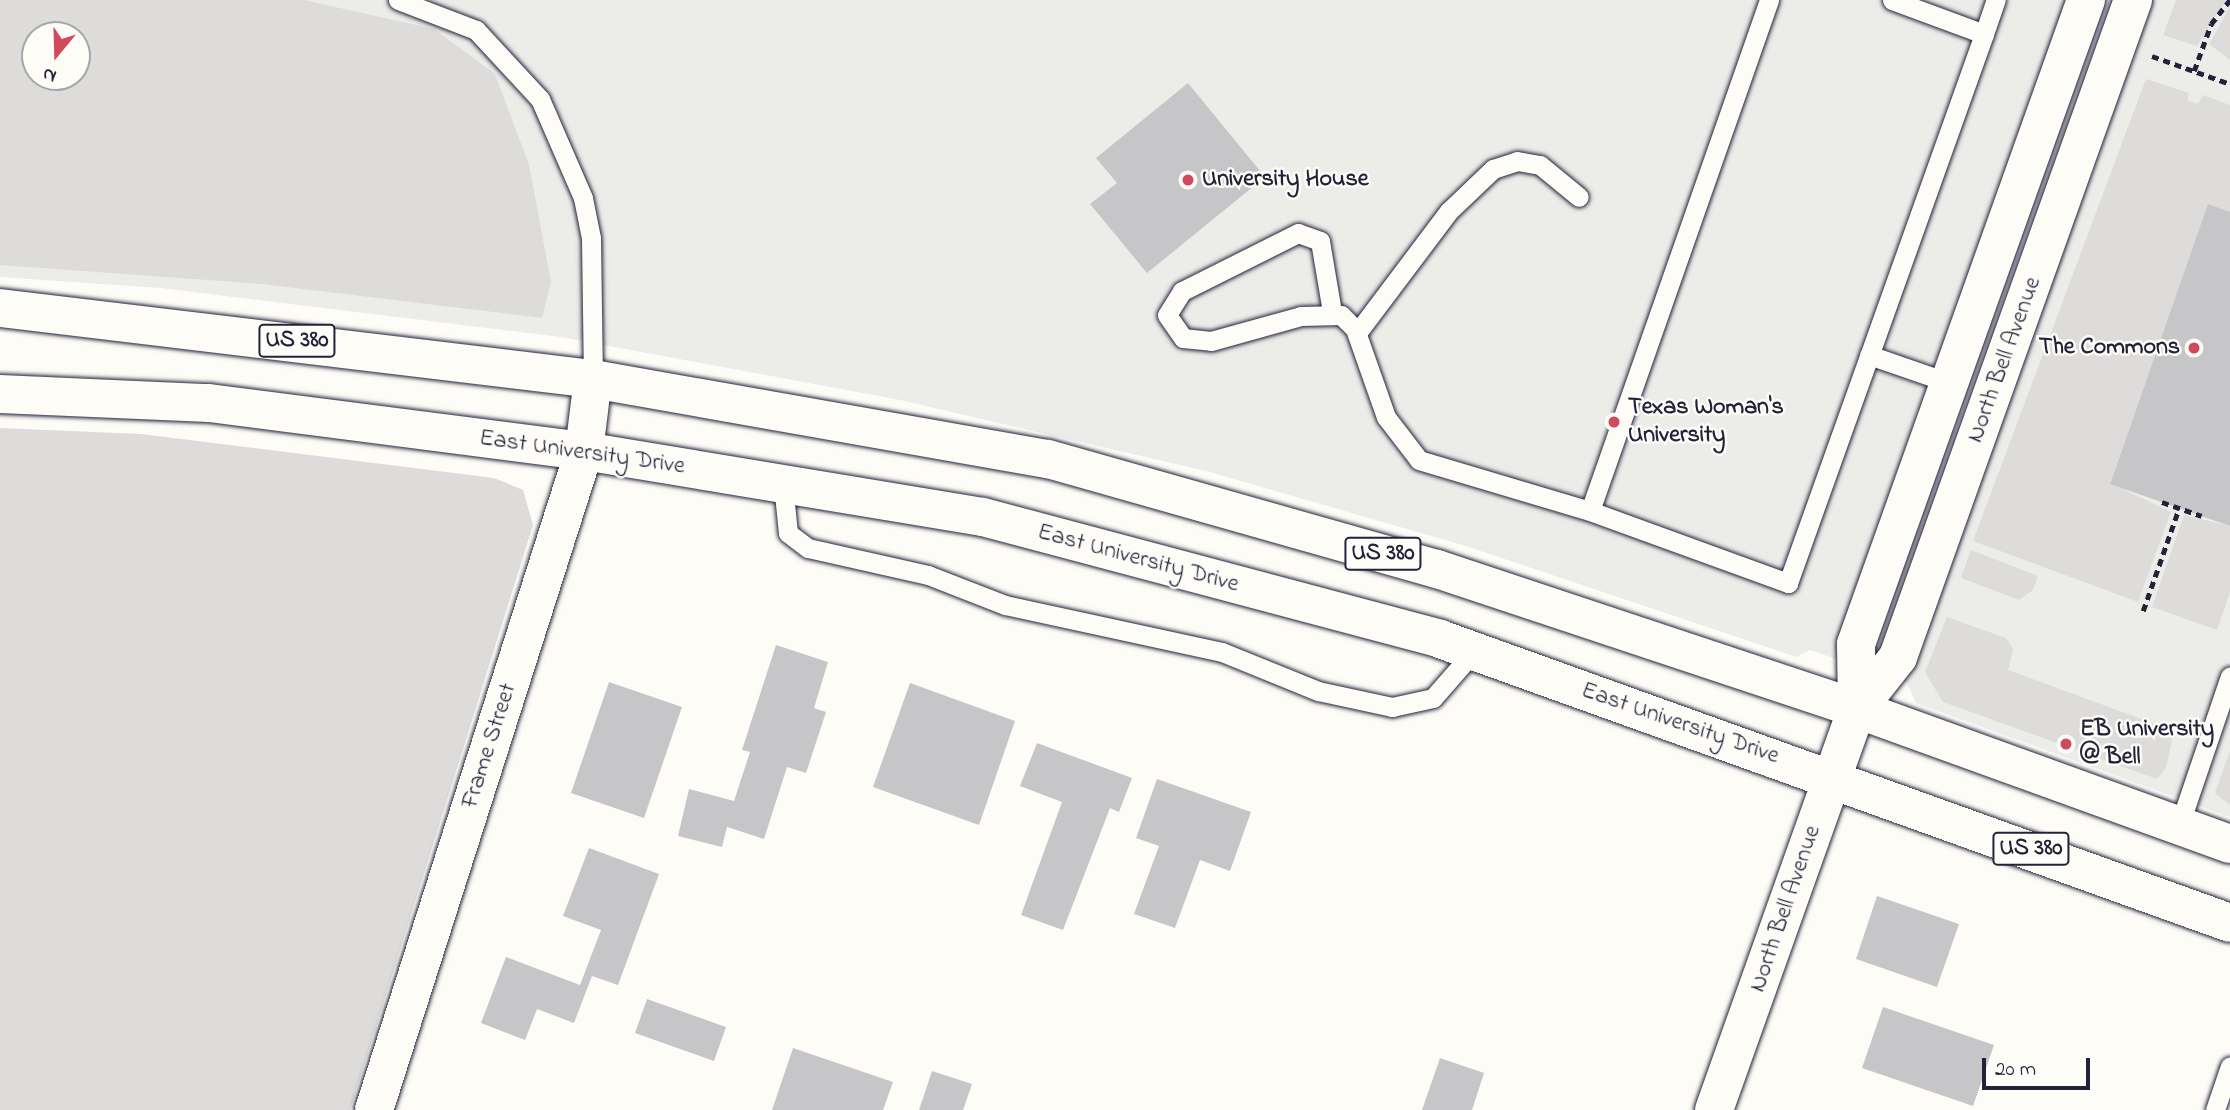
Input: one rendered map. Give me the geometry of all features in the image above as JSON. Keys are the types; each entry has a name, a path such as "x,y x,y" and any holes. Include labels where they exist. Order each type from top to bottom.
{"main road":[{"name":"North Bell Avenue","path":"1857,709 1857,644 2086,0"},
{"name":"North Bell Avenue","path":"1714,1110 1857,709 1898,657 2133,0"},
{"name":"US 380","path":"0,308 593,379 1048,459 1437,569 1857,709 2230,844"},
{"name":"Frame Street","path":"374,1110 583,451 593,379"},
{"name":"East University Drive","path":"0,394 209,403 583,451 983,517 1474,651 1832,777 2230,923"}],"lane":[{"path":"398,0 475,30 540,99 583,198 591,238 593,379"},
{"path":"1590,511 1769,0"},
{"path":"1892,0 1984,34"},
{"path":"1332,312 1211,341 1183,338 1167,315 1182,291 1298,233 1320,241 1332,312 1357,333 1386,417 1419,460 1590,511 1788,583 1996,0"},
{"path":"1357,333 1449,211 1493,169 1517,161 1540,165 1579,197"},
{"path":"1869,355 1950,383"},
{"path":"783,484 788,533 808,548 928,575 1005,605 1222,652 1318,691 1391,707 1433,698 1474,651"},
{"path":"2179,826 2230,677"},
{"path":"2215,1110 2230,1066"}],"path":[{"path":"2194,71 2211,24 2230,0"},
{"path":"2151,56 2230,84"},
{"path":"2162,502 2178,511 2203,516"},
{"path":"2143,611 2178,511"}],"shaded area":[{"name":"Texas Woman's University","path":"0,0 2230,0 2230,817 1916,703 1907,683 1810,650 1796,657 1466,546 1206,471 900,400 561,337 161,288 0,277"},
{"path":"0,0 304,0 434,29 495,74 529,165 551,282 542,318 262,284 0,265"},
{"path":"2176,0 2226,0 2197,46 2163,35"},
{"path":"2230,7 2230,60 2209,44"},
{"path":"2146,79 2189,93 2187,100 2198,104 2203,95 2230,105 2230,212 2208,205 2110,483 2171,512 2138,602 1973,541"},
{"path":"0,428 141,434 494,478 523,490 533,525 350,1110 0,1110"},
{"path":"2184,515 2230,526 2230,592 2217,630 2152,607"},
{"path":"1971,550 2038,576 2033,590 2019,600 1961,578"},
{"path":"1947,617 2006,638 2013,649 2008,670 2174,731 2166,768 2157,779 1943,702 1925,672"},
{"path":"2230,751 2230,805 2215,793"}],"building":[{"name":"University House","path":"1188,83 1265,177 1147,273 1090,204 1117,183 1096,158"},
{"name":"The Commons","path":"2208,204 2230,212 2230,526 2110,484"},
{"path":"776,645 828,662 814,708 826,712 806,773 787,767 764,839 727,827 722,847 678,836 689,789 734,801 750,752 742,750"},
{"path":"609,682 682,707 644,818 571,793"},
{"path":"910,683 1015,721 979,825 873,787"},
{"path":"1037,743 1132,778 1119,812 1110,808 1063,930 1021,915 1062,802 1020,786"},
{"path":"1157,779 1251,812 1230,871 1200,860 1175,928 1134,914 1159,846 1136,838"},
{"path":"589,848 659,874 618,985 592,976 574,1023 537,1009 525,1040 481,1023 506,957 580,985 601,930 563,916"},
{"path":"1877,896 1959,924 1937,987 1856,959"},
{"path":"647,999 726,1027 714,1061 635,1033"},
{"path":"1883,1007 1994,1045 1973,1106 1862,1068"},
{"path":"793,1048 893,1082 883,1110 772,1110"},
{"path":"1440,1058 1484,1073 1472,1110 1422,1110"},
{"path":"932,1071 972,1084 963,1110 919,1110"}],"place":[{"name":"University House","path":"1188,180"},
{"name":"The Commons","path":"2194,348"},
{"name":"Texas Woman's University","path":"1614,422"},
{"name":"EB University @ Bell","path":"2066,744"}]}
